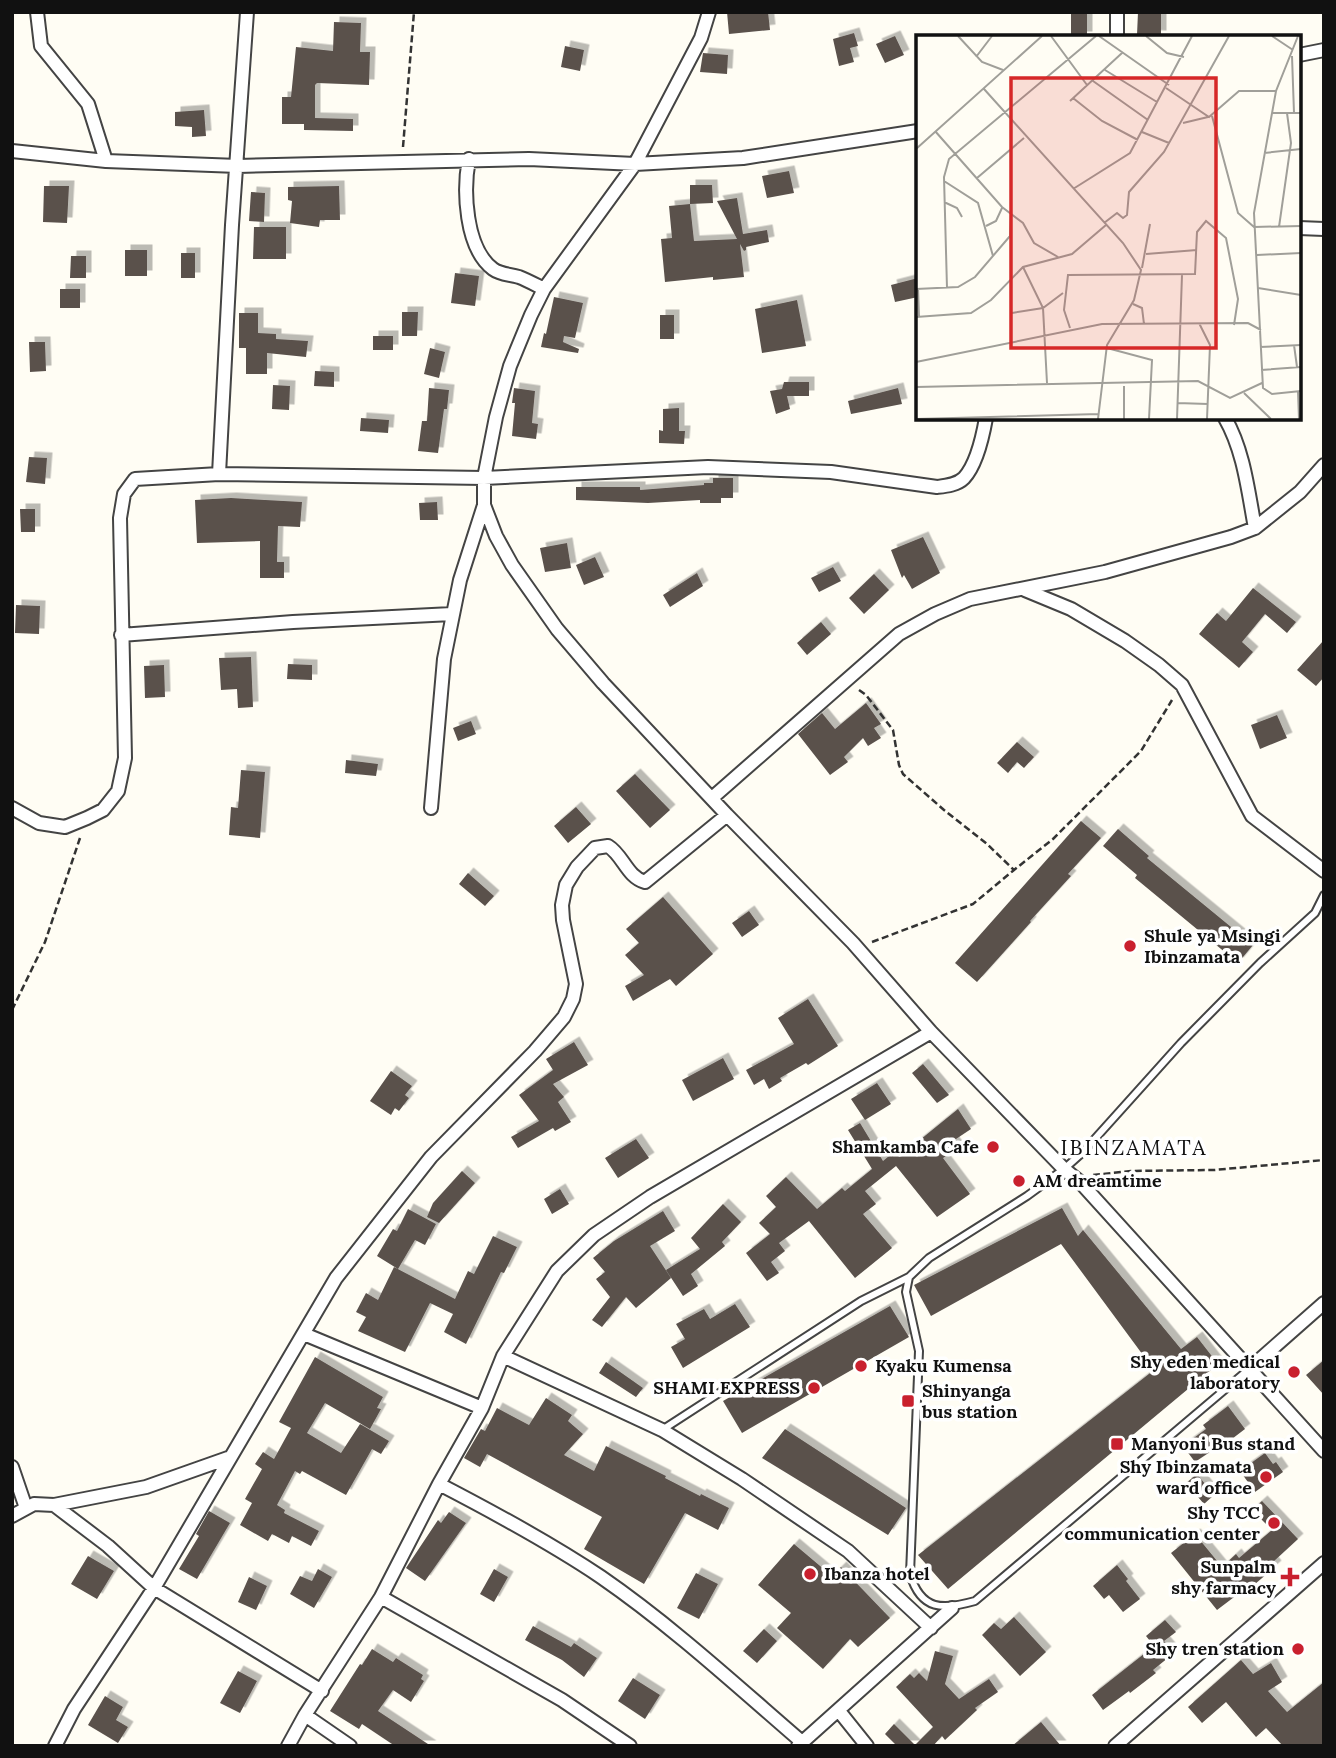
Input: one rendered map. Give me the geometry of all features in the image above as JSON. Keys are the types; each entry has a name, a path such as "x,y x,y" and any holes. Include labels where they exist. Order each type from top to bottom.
{"street":[{"path":"37,12 41,46 88,104 106,161"},
{"path":"219,474 247,12"},
{"path":"431,808 438,709 452,614 484,505 484,478 496,417 510,366 544,289 635,164 701,38 709,12"},
{"path":"1117,12 1117,35"},
{"path":"1301,55 1324,50"},
{"path":"12,151 106,161 238,166 469,159 635,164 743,158 916,131"},
{"path":"469,159 464,196 483,258 489,266 501,273 519,277 544,289"},
{"path":"1301,228 1324,229"},
{"path":"12,808 39,823 65,827 103,810 118,791 125,758 120,518 124,494 135,479 219,474 484,478 708,467 831,472 937,487 952,485 964,478 980,444 986,420"},
{"path":"1226,420 1242,461 1255,528"},
{"path":"712,799 899,634 935,614 970,599 1105,572 1255,528 1300,492 1324,465"},
{"path":"484,505 496,536 512,565 557,629 603,684 853,943 930,1032 1064,1169 1076,1178 1324,1451"},
{"path":"1024,589 1071,610 1125,641 1182,685 1252,816 1324,871"},
{"path":"121,635 452,614"},
{"path":"55,1746 74,1709 154,1588 336,1278 431,1157 535,1052 564,1017 573,999 576,984 562,905 566,885 577,867 595,848 608,846 634,877 645,882 727,815"},
{"path":"288,1746 381,1597 439,1484 482,1408 503,1356 557,1271 594,1235 717,1156 930,1032"},
{"path":"1248,1370 1324,1303"},
{"path":"304,1334 482,1408"},
{"path":"503,1356 662,1430 786,1507 848,1551 930,1628"},
{"path":"12,1516 34,1504 54,1505 146,1487 228,1458"},
{"path":"12,1466 26,1508"},
{"path":"439,1484 523,1528 602,1578 696,1651 800,1744 952,1608"},
{"path":"54,1505 108,1546 154,1588 322,1691"},
{"path":"1115,1746 1324,1563"},
{"path":"381,1597 562,1700 630,1746"},
{"path":"839,1711 867,1746"},
{"path":"305,1715 350,1746"}],"lane":[{"path":"662,1430 861,1301 909,1277 929,1258 1064,1169 1083,1152 1181,1043 1315,913 1324,895"},
{"path":"909,1277 906,1292 919,1351 911,1574 915,1589 931,1605 952,1608 975,1601 1248,1370"}],"path":[{"path":"402,161 414,12"},
{"path":"845,679 866,695 889,723 903,774 1014,870"},
{"path":"853,943 873,942 973,904 1053,839 1141,751 1182,685"},
{"path":"12,1010 45,942 87,818"},
{"path":"1076,1178 1131,1171 1214,1170 1324,1160"}],"building":[{"path":"727,12 768,12 770,30 729,34"},
{"path":"1071,12 1087,12 1087,35 1071,35"},
{"path":"1138,12 1161,12 1161,35 1137,35"},
{"path":"334,22 361,23 360,52 370,52 369,85 317,83 315,118 353,119 353,131 304,130 304,124 282,124 282,97 291,97 296,47 333,51"},
{"path":"854,33 858,46 850,48 854,62 839,66 833,39"},
{"path":"895,36 904,55 885,63 876,44"},
{"path":"565,46 584,50 580,71 561,67"},
{"path":"703,53 728,55 727,74 700,72"},
{"path":"204,110 206,136 192,137 192,127 175,126 175,112"},
{"path":"789,171 794,193 767,198 762,176"},
{"path":"690,185 712,185 713,203 690,204"},
{"path":"44,186 69,186 67,223 43,222"},
{"path":"339,186 340,220 320,220 319,227 290,223 292,201 288,200 288,187"},
{"path":"251,192 265,193 264,222 249,221"},
{"path":"737,198 743,234 767,230 769,242 746,247 744,251 740,244 744,277 665,282 661,239 672,238 669,206 690,204 694,241 737,239 717,201"},
{"path":"254,227 286,227 286,259 253,259"},
{"path":"125,250 147,250 147,276 125,276"},
{"path":"181,253 195,253 195,278 181,278"},
{"path":"71,256 86,256 86,278 70,278"},
{"path":"455,273 479,276 475,306 451,303"},
{"path":"916,279 916,297 895,302 891,285"},
{"path":"60,289 80,289 80,308 60,308"},
{"path":"554,297 583,303 575,338 564,336 563,342 579,349 578,353 541,347"},
{"path":"797,300 806,346 762,353 755,309"},
{"path":"402,312 418,312 417,336 402,336"},
{"path":"239,313 258,313 258,333 276,334 276,339 308,341 306,357 267,353 267,374 246,374 246,348 239,348"},
{"path":"660,315 674,315 674,339 660,339"},
{"path":"373,336 393,336 393,350 373,350"},
{"path":"29,342 45,342 46,371 30,372"},
{"path":"430,348 445,352 439,378 424,374"},
{"path":"315,371 334,372 334,387 314,386"},
{"path":"784,382 809,382 809,396 787,396 790,409 776,414 770,391 782,389"},
{"path":"273,385 290,386 289,410 272,409"},
{"path":"429,388 449,390 438,453 418,451 422,421 427,421"},
{"path":"514,388 535,391 532,423 538,424 536,439 512,436"},
{"path":"898,388 902,404 851,414 848,401"},
{"path":"679,408 679,431 685,431 684,444 659,443 659,430 663,431 663,409"},
{"path":"361,418 389,420 388,433 360,431"},
{"path":"29,457 47,458 45,484 26,482"},
{"path":"713,478 733,478 733,498 721,498 721,503 700,503 700,500 648,503 576,500 576,487 640,487 640,490 704,485 713,483"},
{"path":"231,498 302,502 300,527 278,526 277,562 284,562 284,578 260,578 260,541 197,543 195,500"},
{"path":"437,502 438,520 420,520 419,503"},
{"path":"20,509 35,509 35,532 21,532"},
{"path":"923,537 940,573 912,589 904,575 902,578 891,550"},
{"path":"567,543 571,568 545,572 540,548"},
{"path":"595,557 604,577 584,585 576,565"},
{"path":"833,567 841,581 819,592 811,578"},
{"path":"697,573 703,586 670,607 663,595"},
{"path":"874,574 889,590 864,614 849,598"},
{"path":"1253,588 1296,622 1287,633 1265,614 1242,642 1253,652 1239,668 1199,634 1217,613 1226,621"},
{"path":"16,605 40,606 39,634 15,633"},
{"path":"821,622 831,634 807,655 797,643"},
{"path":"1324,640 1324,677 1316,686 1297,670"},
{"path":"251,657 253,707 238,708 237,689 221,690 219,658"},
{"path":"288,664 312,665 312,680 287,679"},
{"path":"164,665 165,697 145,698 144,666"},
{"path":"866,703 881,724 874,728 881,738 868,746 863,738 844,757 848,762 830,775 798,734 822,713 835,729"},
{"path":"1277,715 1287,738 1260,749 1251,725"},
{"path":"471,721 476,734 458,741 453,728"},
{"path":"1017,742 1034,757 1024,768 1017,762 1008,773 997,763"},
{"path":"346,760 378,764 376,776 345,773"},
{"path":"241,770 265,772 260,838 229,835 231,807 238,808"},
{"path":"635,774 670,810 650,828 616,791"},
{"path":"576,807 591,824 568,843 554,826"},
{"path":"1081,821 1101,838 977,982 955,963"},
{"path":"1118,829 1149,856 1147,858 1253,945 1238,963 1135,878 1137,875 1103,846"},
{"path":"468,873 494,896 485,906 459,884"},
{"path":"663,897 713,954 676,986 670,979 633,1001 625,986 644,975 625,955 639,943 626,929"},
{"path":"749,911 759,925 742,937 732,923"},
{"path":"808,999 838,1046 808,1065 806,1063 780,1078 782,1081 769,1089 764,1079 754,1085 746,1070 794,1044 778,1018"},
{"path":"574,1042 588,1065 553,1084 564,1097 558,1102 571,1122 555,1131 553,1128 518,1148 511,1137 539,1121 519,1095 553,1070 546,1059"},
{"path":"723,1058 734,1079 693,1101 682,1080"},
{"path":"923,1064 949,1095 937,1103 912,1073"},
{"path":"391,1071 412,1086 405,1095 409,1098 399,1111 395,1108 391,1115 370,1101"},
{"path":"877,1083 891,1104 865,1120 851,1099"},
{"path":"958,1109 971,1129 953,1141 958,1148 943,1158 970,1194 937,1217 896,1166 865,1191 876,1204 863,1214 892,1248 855,1278 809,1221 779,1243 785,1251 771,1262 779,1273 767,1281 746,1253 770,1234 759,1223 776,1207 766,1196 786,1177 817,1209 842,1188 845,1191 872,1169 848,1130 860,1123 883,1161 895,1151 899,1157"},
{"path":"636,1139 649,1158 618,1178 605,1158"},
{"path":"462,1171 475,1183 439,1223 427,1217 433,1203"},
{"path":"560,1189 569,1204 552,1214 544,1199"},
{"path":"723,1204 741,1222 722,1242 725,1246 691,1274 698,1286 683,1296 666,1270 700,1249 691,1238"},
{"path":"1062,1208 1078,1236 1083,1230 1181,1349 1197,1337 1218,1364 948,1589 918,1555 1154,1370 1061,1244 931,1316 914,1285"},
{"path":"408,1209 436,1224 425,1245 415,1240 398,1269 377,1256 393,1229 397,1231"},
{"path":"663,1211 675,1231 650,1246 671,1278 636,1308 626,1297 602,1327 592,1320 610,1297 596,1279 605,1272 593,1258 614,1241"},
{"path":"493,1236 517,1247 504,1273 501,1272 466,1344 444,1332 453,1314 430,1303 405,1352 358,1331 366,1317 356,1312 366,1293 378,1300 394,1267 455,1299 468,1271 474,1274"},
{"path":"735,1304 750,1327 683,1368 671,1347 685,1339 676,1324 704,1309 710,1319"},
{"path":"890,1306 909,1337 742,1433 723,1401"},
{"path":"315,1357 383,1397 377,1408 381,1409 370,1429 325,1403 307,1433 341,1453 360,1424 389,1441 381,1454 372,1449 346,1495 302,1471 300,1474 295,1471 277,1505 285,1510 284,1513 319,1531 311,1546 292,1536 289,1543 272,1534 268,1541 240,1525 252,1503 245,1499 262,1469 255,1464 263,1452 274,1459 291,1428 279,1422"},
{"path":"1324,1360 1324,1395 1306,1375"},
{"path":"606,1362 643,1388 636,1397 599,1373"},
{"path":"546,1398 572,1415 568,1421 583,1434 564,1455 594,1471 606,1446 700,1496 701,1494 729,1508 718,1530 685,1513 644,1584 584,1549 602,1517 487,1454 480,1467 464,1458 481,1429 485,1431 497,1408 529,1425"},
{"path":"1228,1406 1245,1429 1195,1462 1183,1446 1206,1429 1203,1425"},
{"path":"785,1429 906,1508 888,1535 762,1458"},
{"path":"1265,1453 1283,1472 1255,1492 1240,1471"},
{"path":"1197,1474 1214,1495 1204,1504 1186,1483"},
{"path":"1262,1501 1298,1539 1273,1562 1276,1566 1248,1590 1246,1588 1217,1610 1171,1553 1195,1534 1222,1567 1236,1554 1239,1558 1272,1530 1252,1510"},
{"path":"209,1511 230,1523 197,1579 179,1569 199,1536 196,1534"},
{"path":"449,1512 466,1523 425,1581 406,1568 438,1520 441,1523"},
{"path":"794,1544 832,1576 841,1567 890,1618 858,1647 850,1639 823,1669 777,1628 791,1613 758,1585"},
{"path":"88,1556 114,1571 97,1599 71,1584"},
{"path":"1117,1565 1140,1599 1123,1612 1109,1595 1104,1599 1093,1586"},
{"path":"318,1569 332,1577 314,1608 290,1594 300,1576 312,1581"},
{"path":"494,1569 508,1577 494,1602 480,1594"},
{"path":"696,1573 718,1584 699,1619 677,1608"},
{"path":"249,1577 267,1586 256,1610 238,1602"},
{"path":"1014,1617 1046,1652 1020,1676 982,1635 994,1623 1001,1629"},
{"path":"1165,1620 1176,1632 1164,1641 1174,1653 1153,1670 1156,1673 1103,1710 1092,1695 1154,1646 1146,1636"},
{"path":"533,1626 571,1647 574,1643 597,1658 584,1677 562,1660 525,1640"},
{"path":"764,1629 777,1641 757,1663 743,1651"},
{"path":"372,1649 393,1662 396,1658 423,1675 421,1679 424,1681 411,1702 393,1690 378,1711 431,1746 395,1746 362,1724 359,1729 330,1711"},
{"path":"935,1651 953,1656 945,1684 959,1699 989,1679 998,1692 975,1708 977,1710 945,1740 942,1736 933,1746 897,1746 885,1734 894,1724 915,1745 933,1727 896,1687 910,1674 914,1678 919,1673 927,1681"},
{"path":"1241,1660 1253,1674 1271,1663 1282,1682 1268,1691 1287,1712 1324,1682 1324,1746 1283,1746 1266,1728 1256,1737 1226,1702 1202,1723 1188,1707"},
{"path":"238,1671 257,1681 240,1713 220,1703"},
{"path":"633,1678 660,1695 645,1719 618,1701"},
{"path":"105,1696 123,1707 116,1720 128,1727 118,1743 88,1725"},
{"path":"1041,1722 1061,1746 1012,1746"}],"place":[{"name":"Shule ya Msingi Ibinzamata","path":"1130,946"},
{"name":"Shamkamba Cafe","path":"993,1147"},
{"name":"AM dreamtime","path":"1019,1181"},
{"name":"Kyaku Kumensa","path":"861,1366"},
{"name":"Shy eden medical laboratory","path":"1294,1372"},
{"name":"SHAMI EXPRESS","path":"814,1388"},
{"name":"Shinyanga bus station","path":"908,1401"},
{"name":"Manyoni Bus stand","path":"1117,1444"},
{"name":"Shy Ibinzamata ward office","path":"1266,1477"},
{"name":"Shy TCC communication center","path":"1274,1523"},
{"name":"Ibanza hotel","path":"810,1574"},
{"name":"Sunpalm shy farmacy","path":"1290,1577"},
{"name":"Shy tren station","path":"1298,1649"}],"district":[{"name":"IBINZAMATA","path":"1134,1148"}]}
